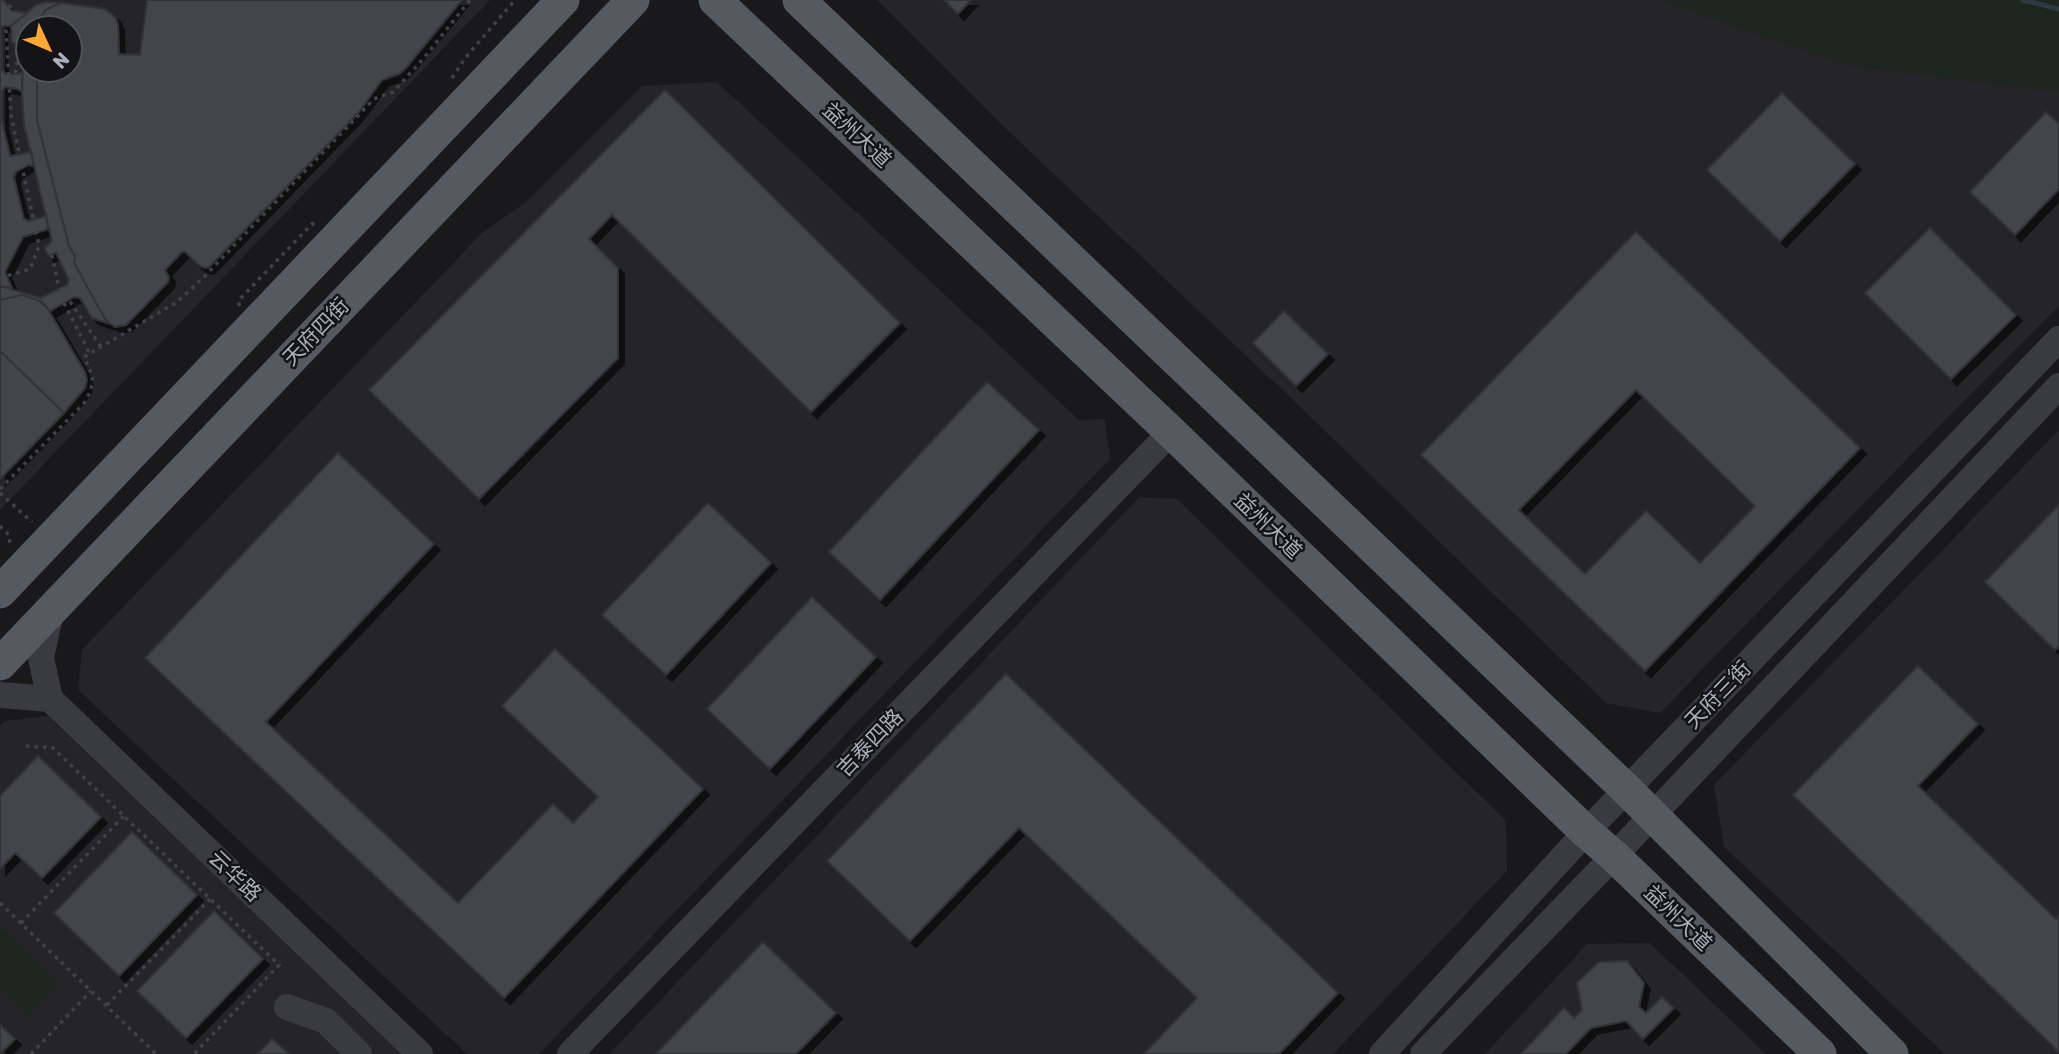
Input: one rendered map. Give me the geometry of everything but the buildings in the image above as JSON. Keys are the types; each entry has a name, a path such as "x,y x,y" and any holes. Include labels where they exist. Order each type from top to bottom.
{"main road":[{"path":"0,592 563,0"},
{"name":"天府四街","path":"0,664 633,0"},
{"name":"益州大道","path":"715,0 1171,432 1820,1054"},
{"path":"799,0 1653,815 1892,1054"}],"street":[{"name":"天府三街","path":"1382,1054 1586,832 2059,339"},
{"name":"天府三街","path":"1423,1054 2059,386"},
{"name":"吉泰四路","path":"569,1054 1171,432"},
{"path":"0,695 50,699 41,658 53,609"},
{"name":"云华路","path":"50,699 420,1054"},
{"path":"287,1007 326,1021 359,1054"}],"path":[{"path":"0,278 30,269 39,246 13,132 6,30 10,0"},
{"path":"0,489 85,402 93,387 94,378 85,357 177,302 203,278 374,99 393,92 470,0"},
{"path":"9,83 14,74"},
{"path":"52,255 58,285 102,347"},
{"path":"64,303 90,354"},
{"path":"26,746 53,748 279,965 194,1054"},
{"path":"21,923 124,816"},
{"path":"106,1006 211,899"},
{"path":"0,903 156,1054"},
{"path":"31,1054 91,992"}],"shaded area":[{"path":"0,0 490,0 0,510"},
{"path":"877,0 1660,0 1846,65 2059,92 2059,306 1660,713 1606,703 1293,400 1002,125"},
{"path":"1660,0 2059,0 2059,92 1846,65"},
{"path":"717,82 1079,420 1105,419 1110,459 539,1054 467,1054 78,690 82,650 483,232 525,203 642,86"},
{"path":"2059,430 2059,1054 1945,1054 1724,847 1714,785"},
{"path":"1139,497 1177,499 1506,821 1507,871 1333,1054 609,1054"},
{"path":"48,716 403,1054 0,1054 0,726 5,721"},
{"path":"0,927 60,985 30,1016 0,988"},
{"path":"1650,943 1766,1054 1485,1054 1587,944"}],"waterway":[{"path":"2023,0 2059,9"}]}
